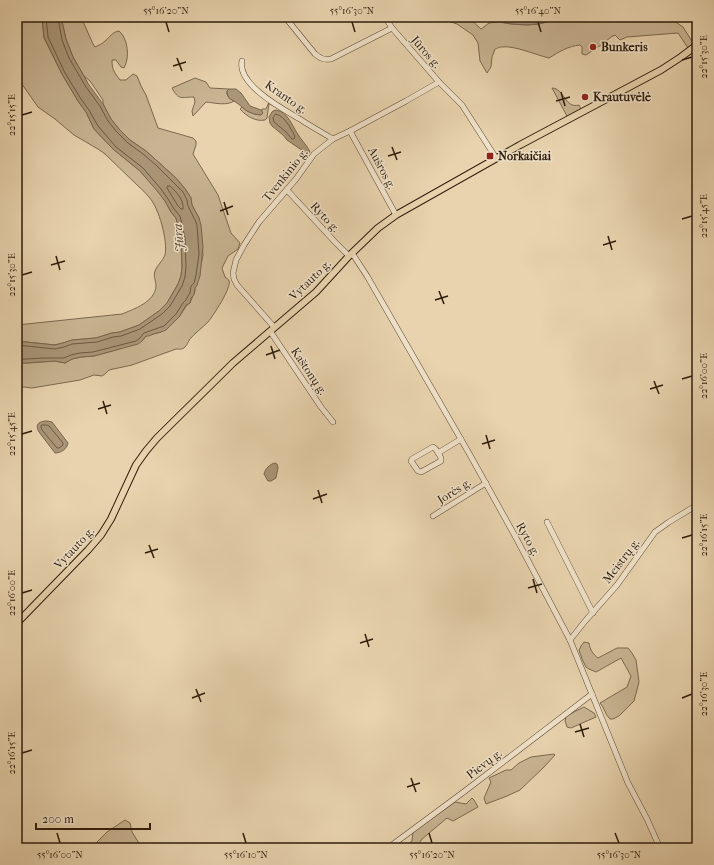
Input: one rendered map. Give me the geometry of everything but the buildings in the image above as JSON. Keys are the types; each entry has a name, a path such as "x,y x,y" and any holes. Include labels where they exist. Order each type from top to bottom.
{"main road":[{"name":"Vytauto g.","path":"17,623 101,535 111,518 131,474 151,444 217,378 316,292 378,228 396,215 496,158 644,80 681,58 697,45"}],"street":[{"path":"285,17 315,54 320,59 325,60 331,60 392,28"},
{"name":"Jūros g.","path":"385,17 392,28 439,82 465,109 496,158"},
{"name":"Kranto g.","path":"242,61 241,68 255,88 267,98 332,139"},
{"name":"Tvenkinio g.","path":"272,329 237,285 234,279 233,273 236,260 250,233 287,190 314,154 332,139 350,131 439,82"},
{"name":"Aušros g.","path":"350,131 396,215"},
{"name":"Ryto g.","path":"287,190 335,242 351,255 367,276 486,483 570,640 628,783 660,848"},
{"name":"Kaštonų g.","path":"272,329 297,371 333,422"},
{"path":"438,453 461,440"},
{"path":"433,447 438,453 441,461 421,472 418,472 412,459 433,447"},
{"name":"Jorės g.","path":"433,516 486,483"},
{"name":"Meistrų g.","path":"570,640 617,585 655,532 697,505"},
{"path":"547,522 593,613"},
{"name":"Pievų g.","path":"388,848 592,694"}],"shaded area":[{"path":"17,17 42,17 44,38 62,74 86,112 94,129 113,149 140,171 158,191 176,218 181,239 182,267 178,284 167,303 159,311 139,325 120,332 96,338 72,340 54,345 17,341 17,325 122,314 148,301 155,292 156,286 154,273 165,255 166,249 164,233 159,216 153,202 147,195 105,154 74,135 38,107 17,77"},
{"path":"61,17 81,17 95,47 103,43 115,32 119,31 122,34 127,48 127,59 124,68 121,67 116,60 112,60 112,66 115,73 120,80 126,80 133,74 137,76 146,95 158,128 193,138 196,141 193,154 218,195 231,233 240,243 238,249 228,256 222,268 225,277 229,281 228,289 225,295 208,322 190,339 184,348 176,349 132,365 109,370 102,376 94,375 80,380 32,388 17,388 17,363 55,361 65,363 72,359 94,356 119,349 143,340 146,336 161,332 179,317 190,303 197,285 203,255 199,218 192,205 191,198 176,178 146,151 130,140 111,119 103,104 103,100 90,81 84,76 73,57 66,39"},
{"path":"425,17 468,17 481,29 489,23 499,22 528,25 539,24 566,17 668,17 683,27 693,43 690,51 678,33 627,37 620,40 615,35 586,55 582,54 582,47 580,45 568,48 549,58 512,47 501,47 495,49 491,67 487,73 480,61 478,43 473,35 457,24 439,18 430,20"},
{"path":"195,78 206,82 210,88 229,89 227,94 234,101 224,104 206,102 193,116 192,111 195,102 194,97 179,97 172,88"},
{"path":"552,88 559,91 571,104 579,105 582,111 568,118"},
{"path":"269,102 277,108 269,104 267,118 265,120 251,118 240,109 242,107 250,112 261,115 262,109 266,109"},
{"path":"584,642 589,643 592,652 598,658 617,648 628,648 636,660 639,682 634,701 619,716 613,719 608,717 600,703 627,687 631,676 621,658 596,672 586,667 579,650"},
{"path":"584,707 594,713 596,717 571,728 567,727 565,721 566,716"},
{"path":"555,755 544,767 520,790 486,804 484,798 491,782 489,778 506,770 511,770 519,763 531,757"},
{"path":"472,798 478,807 453,821 447,818 422,839 416,848 393,848 400,844 407,845 412,841 413,832 455,802 466,804"},
{"path":"125,820 130,823 132,832 142,848 91,848 107,832"}],"water":[{"path":"42,17 61,17 66,39 73,57 111,119 130,140 146,151 176,178 186,190 199,218 203,247 200,276 194,295 191,298 190,303 186,305 179,317 166,330 146,336 138,344 94,356 72,359 65,363 55,361 17,363 17,341 55,345 72,340 96,338 120,332 139,325 159,311 167,303 178,284 182,267 181,239 176,218 165,201 140,171 113,149 94,129 86,112 62,74 44,37"},
{"path":"485,17 566,17 538,24 525,25 504,23"},
{"path":"229,89 236,89 241,93 250,106 261,110 263,113 261,115 247,111 229,98 227,91"},
{"path":"276,110 283,113 291,122 310,152 306,153 287,140 272,126 269,117 273,111"},
{"path":"45,421 52,422 68,443 65,449 55,453 39,432 37,427 38,424"},
{"path":"275,463 277,464 278,468 276,478 268,481 264,474 270,466"}],"place":[{"name":"Bunkeris","path":"593,47"},
{"name":"Krautuvėlė","path":"585,97"},
{"name":"Norkaičiai","path":"490,156"}],"water label":[{"name":"Jūra","path":"178,238"}]}
